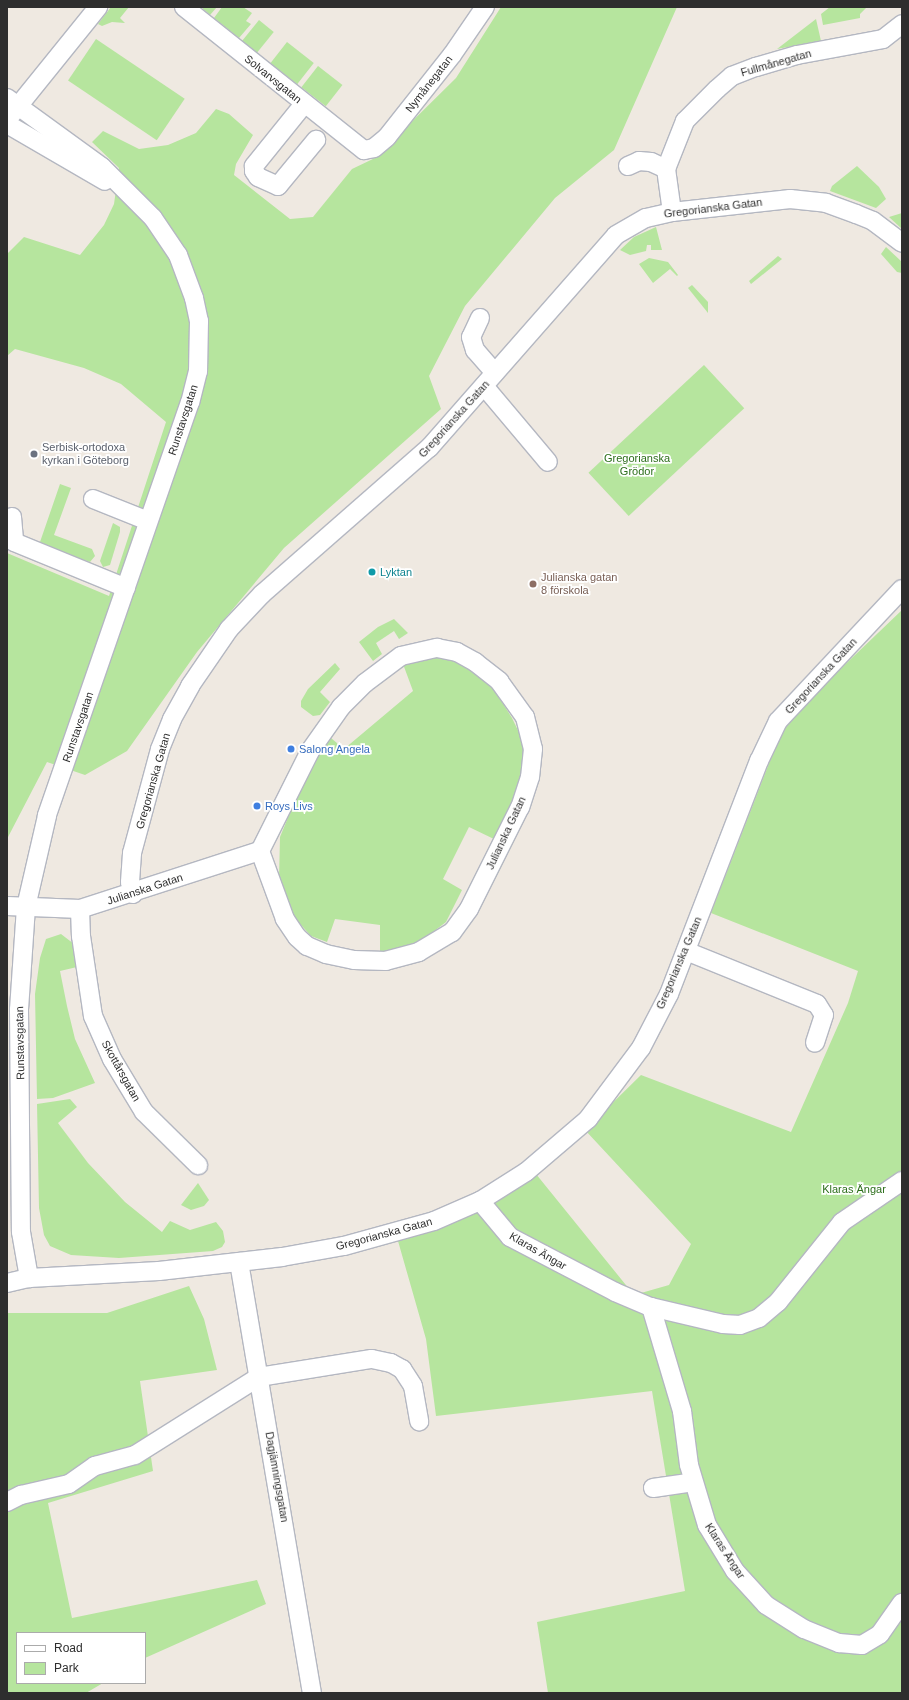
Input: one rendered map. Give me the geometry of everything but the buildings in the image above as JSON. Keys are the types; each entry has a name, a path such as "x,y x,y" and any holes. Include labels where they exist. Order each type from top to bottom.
{"street":[{"path":"7,120 12,102 98,7"},
{"name":"Solvarvsgatan","path":"184,7 304,104 323,133 364,150"},
{"name":"Nymånegatan","path":"364,150 374,148 387,137 452,55 485,7"},
{"name":"Fullmånegatan","path":"672,212 666,169 685,121 732,76 797,55 883,39 902,24"},
{"name":"Runstavsgatan","path":"12,102 102,167 139,203 178,255 194,298 199,321 198,371 190,402 47,816 26,907 19,1010 21,1232 29,1278"},
{"path":"304,104 254,166 254,171 258,177 278,186 323,133"},
{"name":"Runstavsgatan","path":"7,124 139,203"},
{"path":"628,166 639,161 651,162 666,169"},
{"name":"Gregorianska Gatan","path":"133,894 130,882 132,853 158,755 172,718 206,661 229,629 262,594 429,448 607,243 646,218 672,212 790,199 820,202 873,221 902,243"},
{"path":"480,318 471,337 474,350 489,380 548,462"},
{"path":"93,499 148,521"},
{"path":"12,517 14,542 126,588"},
{"name":"Gregorianska Gatan","path":"7,1283 29,1278 159,1271 239,1262 336,1247 392,1234 434,1221 480,1200 526,1172 588,1119 641,1048 669,994 770,734 778,722 902,589"},
{"name":"Julianska Gatan","path":"7,906 80,909 133,894 260,851 310,751 324,728 365,684 400,656 436,648 457,652 475,662 498,682 525,718 533,749 530,777 520,807 469,909 452,932 419,952 386,961 354,960 326,954 307,946 297,937 284,919 260,851"},
{"name":"Skottårsgatan","path":"80,909 81,936 93,1016 112,1059 144,1112 198,1165"},
{"path":"686,951 817,1004 824,1015 815,1043"},
{"name":"Klaras Ängar","path":"480,1200 510,1237 615,1292 651,1307 723,1324 740,1325 759,1318 778,1302 842,1222 902,1181"},
{"name":"Dagjämningsgatan","path":"239,1262 312,1693"},
{"name":"Klaras Ängar","path":"651,1307 682,1411 694,1482 706,1525 735,1571 766,1606 804,1629 839,1643 862,1645 880,1634 902,1603"},
{"path":"7,1502 21,1495 69,1484 95,1466 135,1455 259,1377 372,1359 391,1364 402,1369 413,1386 419,1421"},
{"path":"653,1488 694,1482"}],"green space":[{"path":"111,7 129,7 120,18 125,23 112,22 102,26 98,24"},
{"path":"201,7 217,7 210,15"},
{"path":"222,7 243,7 252,13 246,21 251,24 239,38 214,18"},
{"path":"501,7 677,7 614,150 555,198 465,306 429,376 441,409 284,548 197,652 127,751 85,775 47,762 7,839 7,553 109,596 166,422 121,384 84,368 15,349 7,356 7,254 24,237 80,255 104,225 114,204 119,168 92,142 103,131 139,149 168,145 196,133 216,109 229,114 253,135 236,164 234,175 290,219 313,217 352,169 375,158 456,78"},
{"path":"830,7 867,7 860,14 860,18 823,25 821,14"},
{"path":"816,19 821,41 777,49"},
{"path":"259,20 274,32 257,53 242,41"},
{"path":"96,39 185,99 157,140 68,80"},
{"path":"287,42 314,63 297,84 270,63"},
{"path":"318,66 342,85 326,106 301,87"},
{"path":"857,166 879,187 886,199 876,208 830,191 832,186"},
{"path":"902,213 902,229 889,217"},
{"path":"656,227 662,250 651,250 651,245 647,245 646,251 630,255 620,250 634,237"},
{"path":"886,247 902,262 902,273 897,272 881,254"},
{"path":"778,256 782,259 751,284 749,281"},
{"path":"649,258 668,262 678,275 677,276 670,269 653,283 639,264"},
{"path":"692,285 708,302 708,313 688,288"},
{"name":"Gregorianska Grödor","path":"704,365 744,408 629,516 588,473"},
{"path":"60,484 71,488 54,535 92,549 95,556 90,562 46,547 40,542"},
{"path":"113,523 120,527 120,532 110,565 103,567 100,561"},
{"path":"902,610 902,1693 548,1693 537,1622 685,1591 652,1391 436,1416 426,1339 398,1241 470,1216 536,1174 634,1295 669,1285 691,1244 585,1130 641,1075 791,1132 848,1003 858,971 711,913 785,722"},
{"path":"394,619 408,633 399,639 394,631 376,643 382,654 373,661 359,642 378,627"},
{"path":"422,658 449,658 471,669 493,688 512,718 528,751 526,775 496,840 469,827 443,879 462,890 446,922 416,945 380,952 380,925 335,919 327,942 311,936 292,915 279,880 280,837 316,756 331,738 344,749 413,691 403,664"},
{"path":"335,663 340,669 320,692 330,702 320,715 313,716 301,707 301,701 308,689"},
{"path":"61,934 74,944 77,967 60,971 75,1039 95,1083 53,1098 37,1099 35,994 40,958 46,939"},
{"path":"70,1099 77,1107 58,1123 88,1163 125,1202 162,1232 170,1221 190,1230 216,1222 223,1231 225,1242 222,1247 213,1251 119,1258 71,1255 50,1246 44,1235 39,1208 37,1104"},
{"path":"198,1183 209,1200 204,1206 191,1210 181,1205"},
{"path":"189,1286 204,1319 217,1370 140,1381 153,1471 48,1503 72,1618 257,1580 266,1604 146,1658 146,1632 16,1632 16,1684 101,1684 86,1693 7,1693 7,1313 107,1313"}],"place":[{"name":"Serbisk-ortodoxa kyrkan i Göteborg","path":"34,454"},
{"name":"Lyktan","path":"372,572"},
{"name":"Julianska gatan 8 förskola","path":"533,584"},
{"name":"Salong Angela","path":"291,749"},
{"name":"Roys Livs","path":"257,806"}]}
